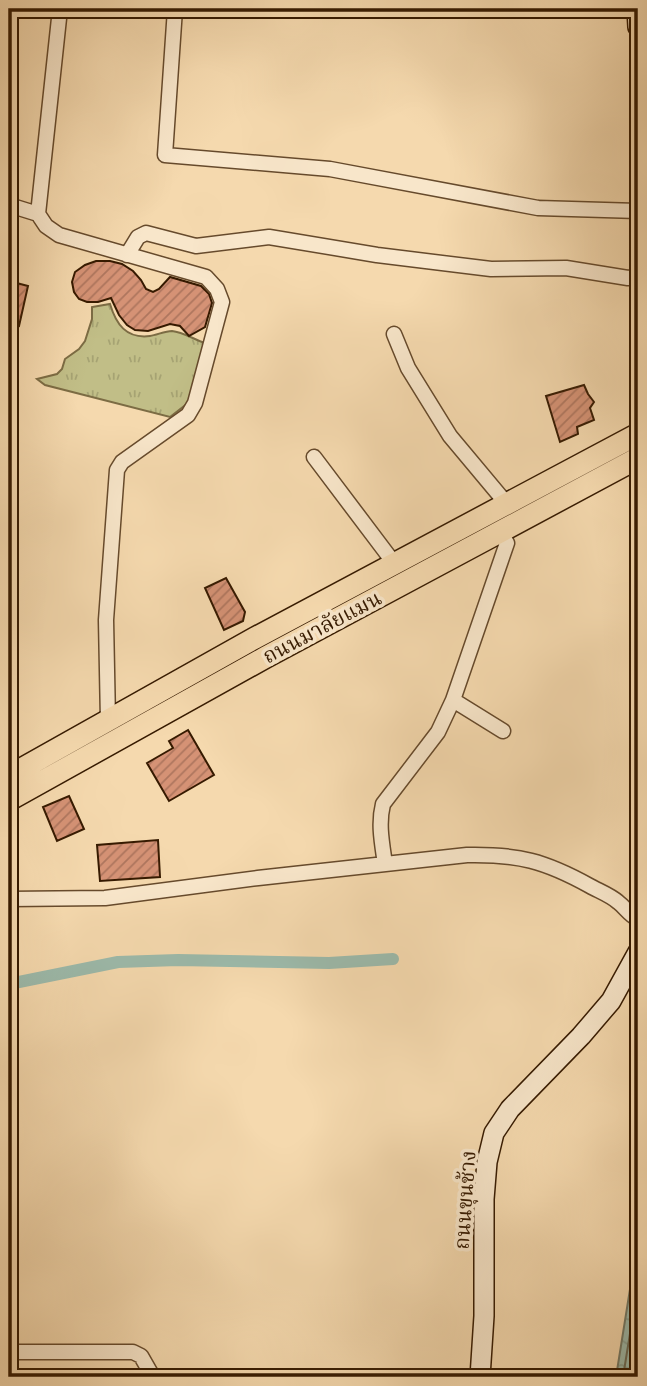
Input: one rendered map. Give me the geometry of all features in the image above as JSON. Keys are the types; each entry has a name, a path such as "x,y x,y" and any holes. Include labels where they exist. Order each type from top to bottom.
{"main road":[{"path":"637,9 638,27"},
{"name":"ถนนมาลัยแมน","path":"9,776 255,638 638,434"},
{"name":"ถนนมาลัยแมน","path":"9,800 267,657 638,458"},
{"path":"255,638 267,657"},
{"name":"ถนนขุนช้าง","path":"480,1377 484,1316 484,1199 494,1133 510,1109 611,1001 638,953"}],"street":[{"path":"38,214 61,9"},
{"path":"175,9 164,155 330,169 538,208 638,211"},
{"path":"9,205 38,214 46,226 59,235 206,277 217,289 222,302 195,403 188,415 122,462 117,470 106,620 108,720"},
{"path":"127,255 138,237 146,233 196,246 269,237 377,255 491,269 566,268 628,278 638,277"},
{"path":"394,334 408,368 450,436 506,503"},
{"path":"314,457 394,563"},
{"path":"386,864 380,816 383,804 438,732 453,700 507,543 501,532"},
{"path":"453,700 503,732"},
{"path":"9,899 104,898 467,855 511,856 544,863 569,874 619,902 630,916 638,919"},
{"path":"9,1352 133,1352 141,1356 153,1377"}],"green space":[{"path":"110,304 119,324 134,335 150,336 172,331 205,343 188,403 170,417 45,385 37,379 57,374 62,369 65,359 85,341 92,319 92,307"}],"water":[{"path":"638,1239 638,1377 616,1377"}],"building":[{"path":"96,261 122,264 133,271 146,289 153,292 170,277 201,286 209,294 212,303 205,327 189,336 180,326 170,324 148,331 135,330 119,315 111,298 98,302 79,299 72,282 75,272"},
{"path":"9,281 28,286 19,326 9,324"},
{"path":"584,385 594,402 590,408 594,420 577,427 578,434 560,442 546,396"},
{"path":"226,578 245,612 243,621 224,630 205,588"},
{"path":"188,730 214,775 169,801 147,763 173,748 169,741"},
{"path":"69,796 84,829 57,841 43,807"},
{"path":"158,840 160,877 100,881 97,845"}],"waterway":[{"path":"9,984 118,962 178,960 329,963 393,959"}]}
